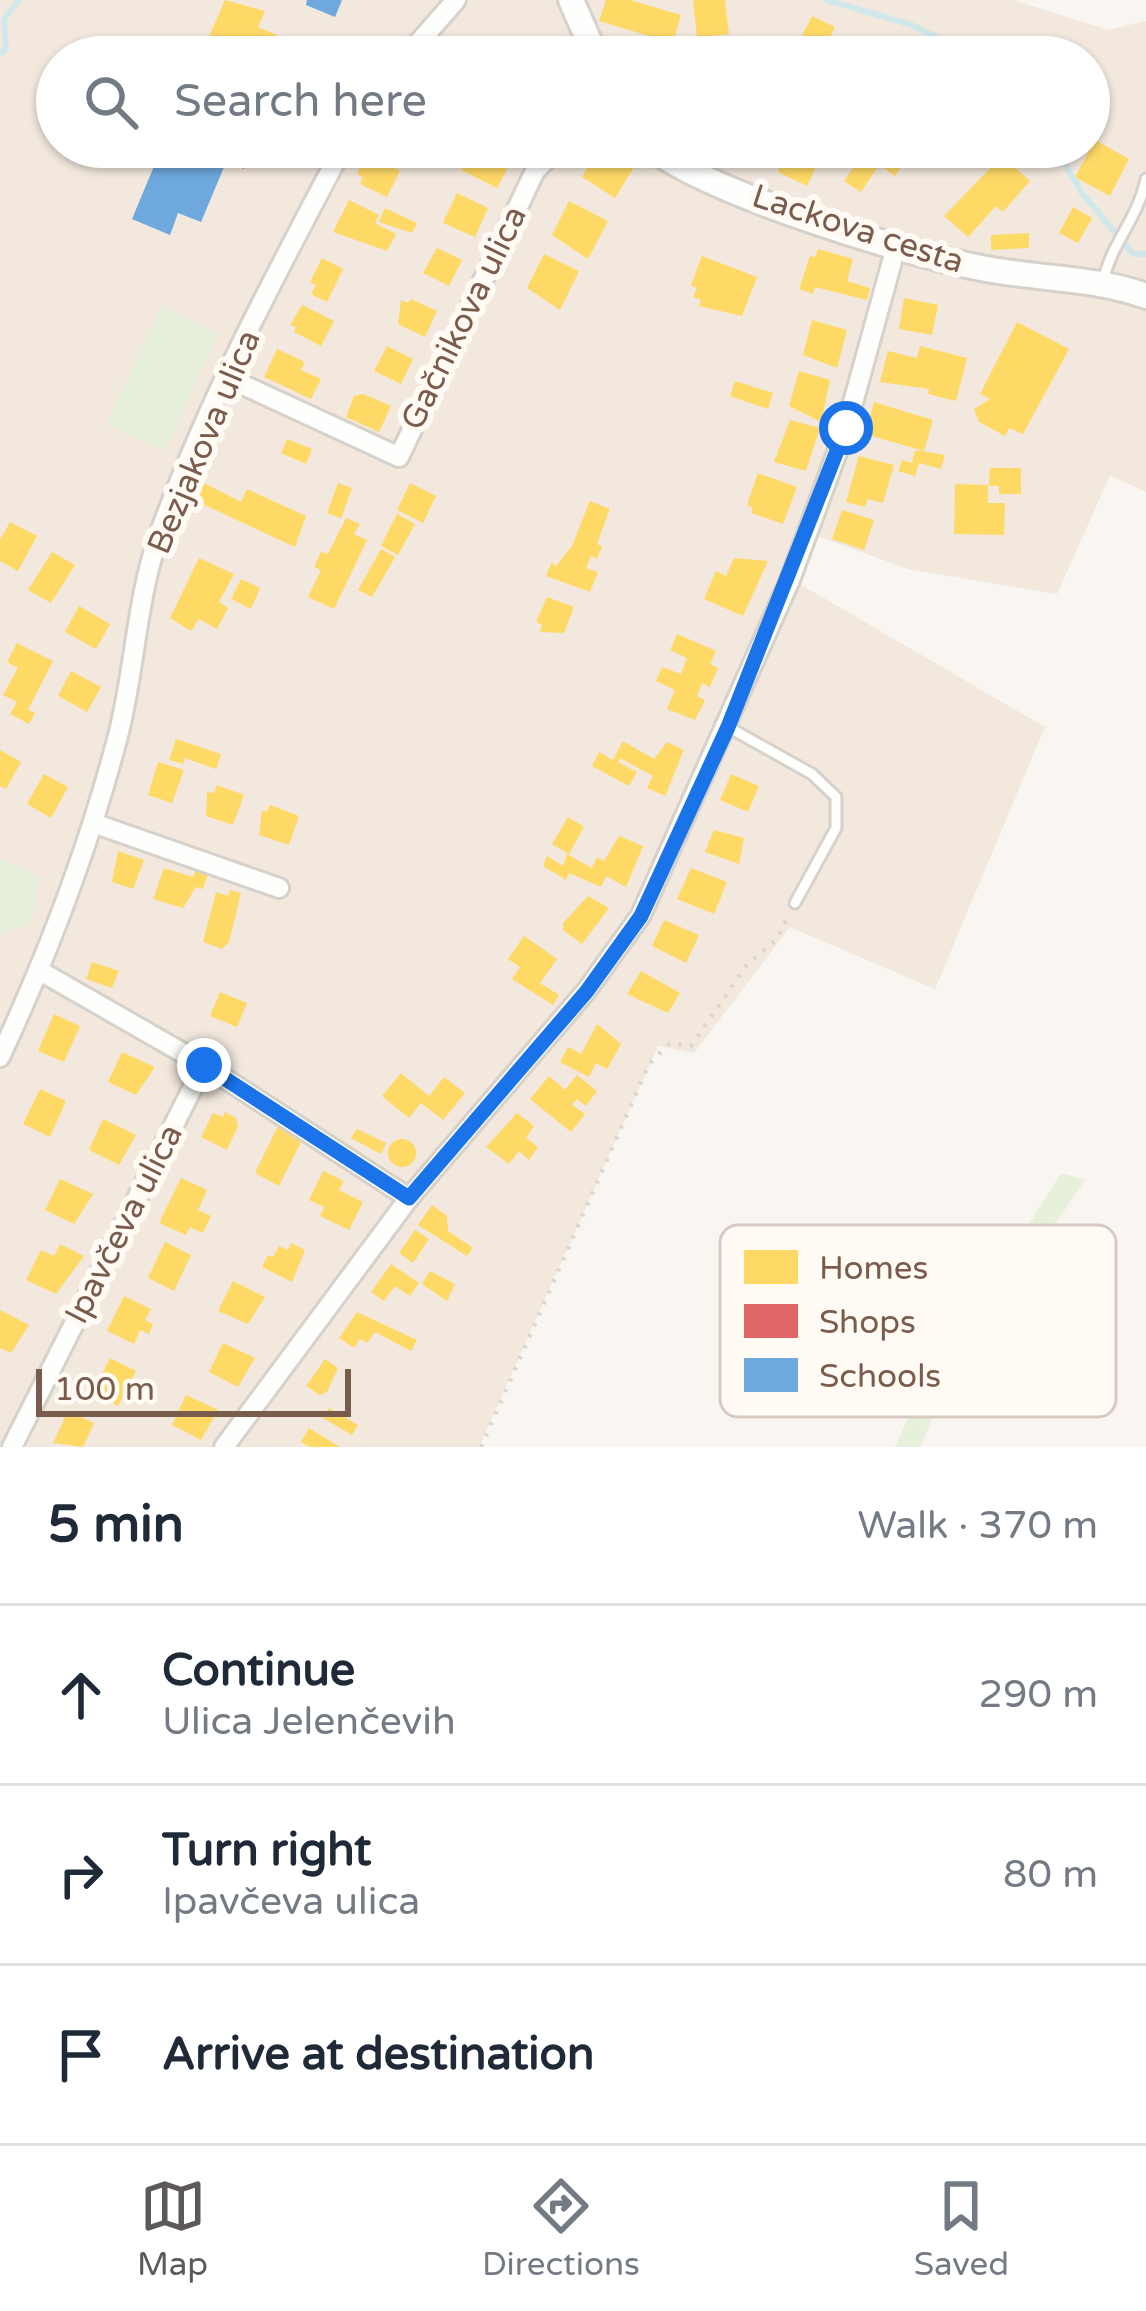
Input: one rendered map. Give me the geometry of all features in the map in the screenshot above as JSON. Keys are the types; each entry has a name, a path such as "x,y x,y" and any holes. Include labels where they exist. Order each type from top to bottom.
{"street":[{"path":"424,36 456,0"},
{"path":"571,0 587,36"},
{"name":"Bezjakova ulica","path":"0,1057 40,971 93,823 119,729 158,538 228,378 333,168"},
{"name":"Gačnikova ulica","path":"228,378 399,457 538,168"},
{"name":"Lackova cesta","path":"682,168 896,247 985,269 1146,296"},
{"path":"224,1447 409,1198 587,991 641,916 728,727 846,428 896,247"},
{"path":"93,823 279,887"},
{"path":"40,971 204,1065 409,1198"},
{"name":"Ipavčeva ulica","path":"12,1447 204,1065"}],"lane":[{"path":"1102,285 1114,245 1141,208 1146,179"},
{"path":"728,727 812,774 836,797 836,828 795,903"}],"path":[{"path":"481,1447 649,1064 669,1044 691,1046 746,966 776,940 795,903"}],"shaded area":[{"path":"0,0 1013,0 1108,30 1146,21 1146,492 1110,475 1057,594 908,569 817,536 798,583 1045,727 935,989 790,927 694,1053 658,1046 479,1447 0,1447 0,933 31,923 38,877 0,859"}],"green space":[{"path":"162,306 218,334 164,451 106,424"},
{"path":"0,859 39,876 31,923 0,933"},
{"path":"1061,1173 1085,1180 1054,1225 1028,1225"},
{"path":"909,1417 933,1417 920,1447 895,1447"}],"building: Homes":[{"path":"225,0 265,11 258,27 279,36 209,36"},
{"path":"606,0 630,0 681,15 675,36 649,36 599,21"},
{"path":"693,0 725,0 729,34 697,36"},
{"path":"812,16 835,27 830,36 802,36"},
{"path":"1110,148 1129,159 1110,196 1075,177 1080,168 1110,168"},
{"path":"360,168 400,171 387,197 360,184 363,177 357,174"},
{"path":"462,168 508,168 497,188"},
{"path":"587,168 634,168 615,198 582,177"},
{"path":"780,168 815,168 807,186 778,172"},
{"path":"853,168 877,168 861,192 844,181"},
{"path":"990,168 1015,168 1030,181 1003,212 996,206 968,237 944,216"},
{"path":"457,193 488,208 475,237 443,223"},
{"path":"349,200 379,215 375,223 396,234 387,251 333,232"},
{"path":"569,201 608,221 588,259 552,235"},
{"path":"1073,207 1092,218 1078,243 1059,233"},
{"path":"385,208 417,223 412,233 379,222"},
{"path":"1029,233 1029,248 991,250 991,235"},
{"path":"437,248 462,260 449,286 423,273"},
{"path":"818,249 853,259 847,281 870,288 867,300 815,287 813,294 799,289 810,256 815,257"},
{"path":"544,254 579,271 560,310 527,288"},
{"path":"702,256 757,277 742,316 699,306 701,300 693,297 697,288 691,285"},
{"path":"322,258 343,269 327,302 311,294 316,285 310,282"},
{"path":"904,298 938,305 932,335 899,329"},
{"path":"411,299 437,311 425,337 398,324 401,300 408,303"},
{"path":"302,305 334,321 321,346 290,325"},
{"path":"812,320 847,330 837,368 803,355"},
{"path":"1017,322 1069,349 1023,434 1009,428 1005,436 979,422 974,409 990,399 980,394"},
{"path":"387,346 413,359 401,384 374,371"},
{"path":"920,346 967,358 956,401 928,394 929,389 880,382 888,351 917,358"},
{"path":"277,349 305,362 301,370 321,379 311,399 264,377"},
{"path":"799,371 830,380 821,422 789,406"},
{"path":"735,381 773,393 768,409 730,396"},
{"path":"363,394 391,406 379,432 346,417 354,396"},
{"path":"874,402 933,420 924,451 865,434"},
{"path":"790,420 820,428 806,471 774,462"},
{"path":"287,439 312,449 306,464 281,453"},
{"path":"915,450 945,455 941,469 919,463 915,476 898,471 902,460 912,463"},
{"path":"859,456 894,465 883,503 868,499 865,507 846,502"},
{"path":"990,468 1021,468 1021,494 999,494 999,486 989,486"},
{"path":"758,473 797,487 783,524 751,513 753,508 747,505"},
{"path":"204,483 241,502 247,489 306,516 295,547 196,501"},
{"path":"338,483 352,488 341,518 327,513"},
{"path":"410,483 436,496 423,523 397,510"},
{"path":"955,484 988,485 988,503 1005,503 1004,535 954,534"},
{"path":"590,501 610,509 597,544 602,546 597,559 591,556 586,568 598,572 590,592 546,576 552,562 555,567 572,546"},
{"path":"842,510 874,520 864,550 832,539"},
{"path":"397,514 415,524 398,555 381,546"},
{"path":"346,518 360,524 354,534 367,540 334,609 308,597 321,570 314,567 321,552 328,554"},
{"path":"10,522 37,536 18,571 0,561 0,540"},
{"path":"381,549 395,557 372,597 358,590"},
{"path":"52,552 75,565 51,603 28,590"},
{"path":"199,558 234,574 219,602 228,608 217,629 199,619 191,631 170,618"},
{"path":"734,558 768,561 743,616 704,599 716,571 726,576"},
{"path":"241,579 260,588 251,609 231,599"},
{"path":"547,597 574,607 564,633 540,632 542,625 536,622"},
{"path":"79,606 110,624 96,649 65,632"},
{"path":"677,634 716,651 710,664 718,668 710,687 702,683 697,696 705,700 695,720 667,709 675,690 656,681 662,667 681,674 687,658 670,650"},
{"path":"17,643 53,661 28,710 35,713 29,724 10,714 17,702 3,695 18,668 7,662"},
{"path":"71,671 101,687 87,712 58,696"},
{"path":"176,739 221,754 216,769 185,758 183,764 169,760"},
{"path":"623,741 654,759 667,742 684,750 665,796 647,788 653,776 620,758 618,762 637,772 629,786 592,766 599,752 613,760"},
{"path":"0,750 21,762 6,789 0,786"},
{"path":"158,762 184,770 172,803 148,795"},
{"path":"44,774 68,787 51,818 27,804"},
{"path":"731,774 759,786 748,812 720,800"},
{"path":"217,785 244,795 233,825 206,816 207,792 214,793"},
{"path":"270,805 299,816 289,845 259,835 262,810 267,812"},
{"path":"568,817 584,827 569,854 552,844"},
{"path":"714,830 744,838 739,864 705,852"},
{"path":"619,836 643,846 626,887 606,876 601,887 569,873 566,880 543,866 547,856 563,866 567,854 592,868 597,857 604,861"},
{"path":"118,851 144,860 133,889 112,882"},
{"path":"197,867 209,871 203,889 196,887 183,908 153,899 164,868 193,877"},
{"path":"691,868 727,882 714,914 677,899"},
{"path":"230,890 241,893 229,942 222,949 203,942 216,892 228,896"},
{"path":"588,896 609,908 582,944 563,930 563,923"},
{"path":"664,920 699,935 686,963 652,946"},
{"path":"524,936 557,959 540,983 559,995 553,1005 512,979 520,967 508,959"},
{"path":"92,962 119,971 112,988 86,979"},
{"path":"641,971 680,993 668,1013 627,994"},
{"path":"220,992 247,1003 237,1027 210,1016"},
{"path":"54,1014 80,1026 64,1062 38,1051"},
{"path":"597,1024 621,1044 607,1069 596,1063 589,1077 560,1062 568,1047 581,1054"},
{"path":"122,1052 155,1067 136,1095 108,1082"},
{"path":"401,1073 429,1096 444,1077 465,1093 443,1120 421,1103 409,1118 382,1096"},
{"path":"577,1075 597,1091 586,1106 577,1099 572,1105 585,1114 571,1132 530,1099 549,1076 565,1090"},
{"path":"40,1089 66,1101 50,1137 23,1124"},
{"path":"225,1112 236,1118 238,1126 227,1150 201,1137 213,1113 223,1117"},
{"path":"517,1113 534,1126 526,1138 538,1147 529,1160 519,1151 509,1164 486,1147"},
{"path":"103,1119 136,1135 119,1165 89,1150"},
{"path":"278,1126 301,1142 279,1186 255,1173"},
{"path":"357,1129 386,1143 381,1154 351,1138"},
{"path":"402,1139 412,1143 416,1153 412,1163 402,1167 392,1163 388,1153 392,1143"},
{"path":"323,1171 344,1181 339,1190 363,1202 349,1230 320,1216 324,1207 309,1200"},
{"path":"181,1178 207,1190 198,1210 211,1216 203,1233 190,1227 186,1235 159,1223"},
{"path":"60,1179 93,1194 74,1224 45,1210"},
{"path":"432,1205 447,1216 448,1231 473,1248 467,1256 418,1225"},
{"path":"415,1230 429,1239 413,1263 399,1253"},
{"path":"165,1242 191,1255 174,1291 148,1278"},
{"path":"291,1243 305,1250 292,1282 262,1267 268,1255 273,1257 279,1246 288,1250"},
{"path":"60,1244 84,1256 56,1294 26,1280 41,1250 54,1256"},
{"path":"391,1264 419,1283 410,1296 395,1286 384,1301 371,1292"},
{"path":"430,1271 455,1284 447,1301 422,1284"},
{"path":"233,1281 265,1297 248,1324 218,1311"},
{"path":"124,1296 151,1309 145,1320 153,1324 149,1334 140,1330 134,1344 107,1331"},
{"path":"0,1310 29,1325 11,1353 0,1348"},
{"path":"357,1312 417,1340 411,1351 375,1332 367,1343 360,1339 354,1348 339,1338"},
{"path":"223,1343 255,1358 238,1387 209,1372"},
{"path":"110,1358 136,1371 118,1406 93,1393"},
{"path":"325,1359 338,1368 327,1392 320,1395 306,1386"},
{"path":"186,1395 218,1410 201,1440 172,1425"},
{"path":"329,1408 358,1425 352,1435 323,1418"},
{"path":"68,1411 94,1423 83,1447 53,1443"},
{"path":"309,1428 340,1447 310,1447 301,1442"}],"building: Schools":[{"path":"307,0 342,0 335,17 306,5"},
{"path":"153,168 224,168 201,222 178,213 170,235 132,219"}],"waterway":[{"path":"0,54 6,49 4,19 19,0"},
{"path":"827,0 934,36"},
{"path":"1067,168 1133,254 1146,254"}],"route":[{"path":"204,1065 409,1198 587,991 641,916 790,580 846,428"}]}
